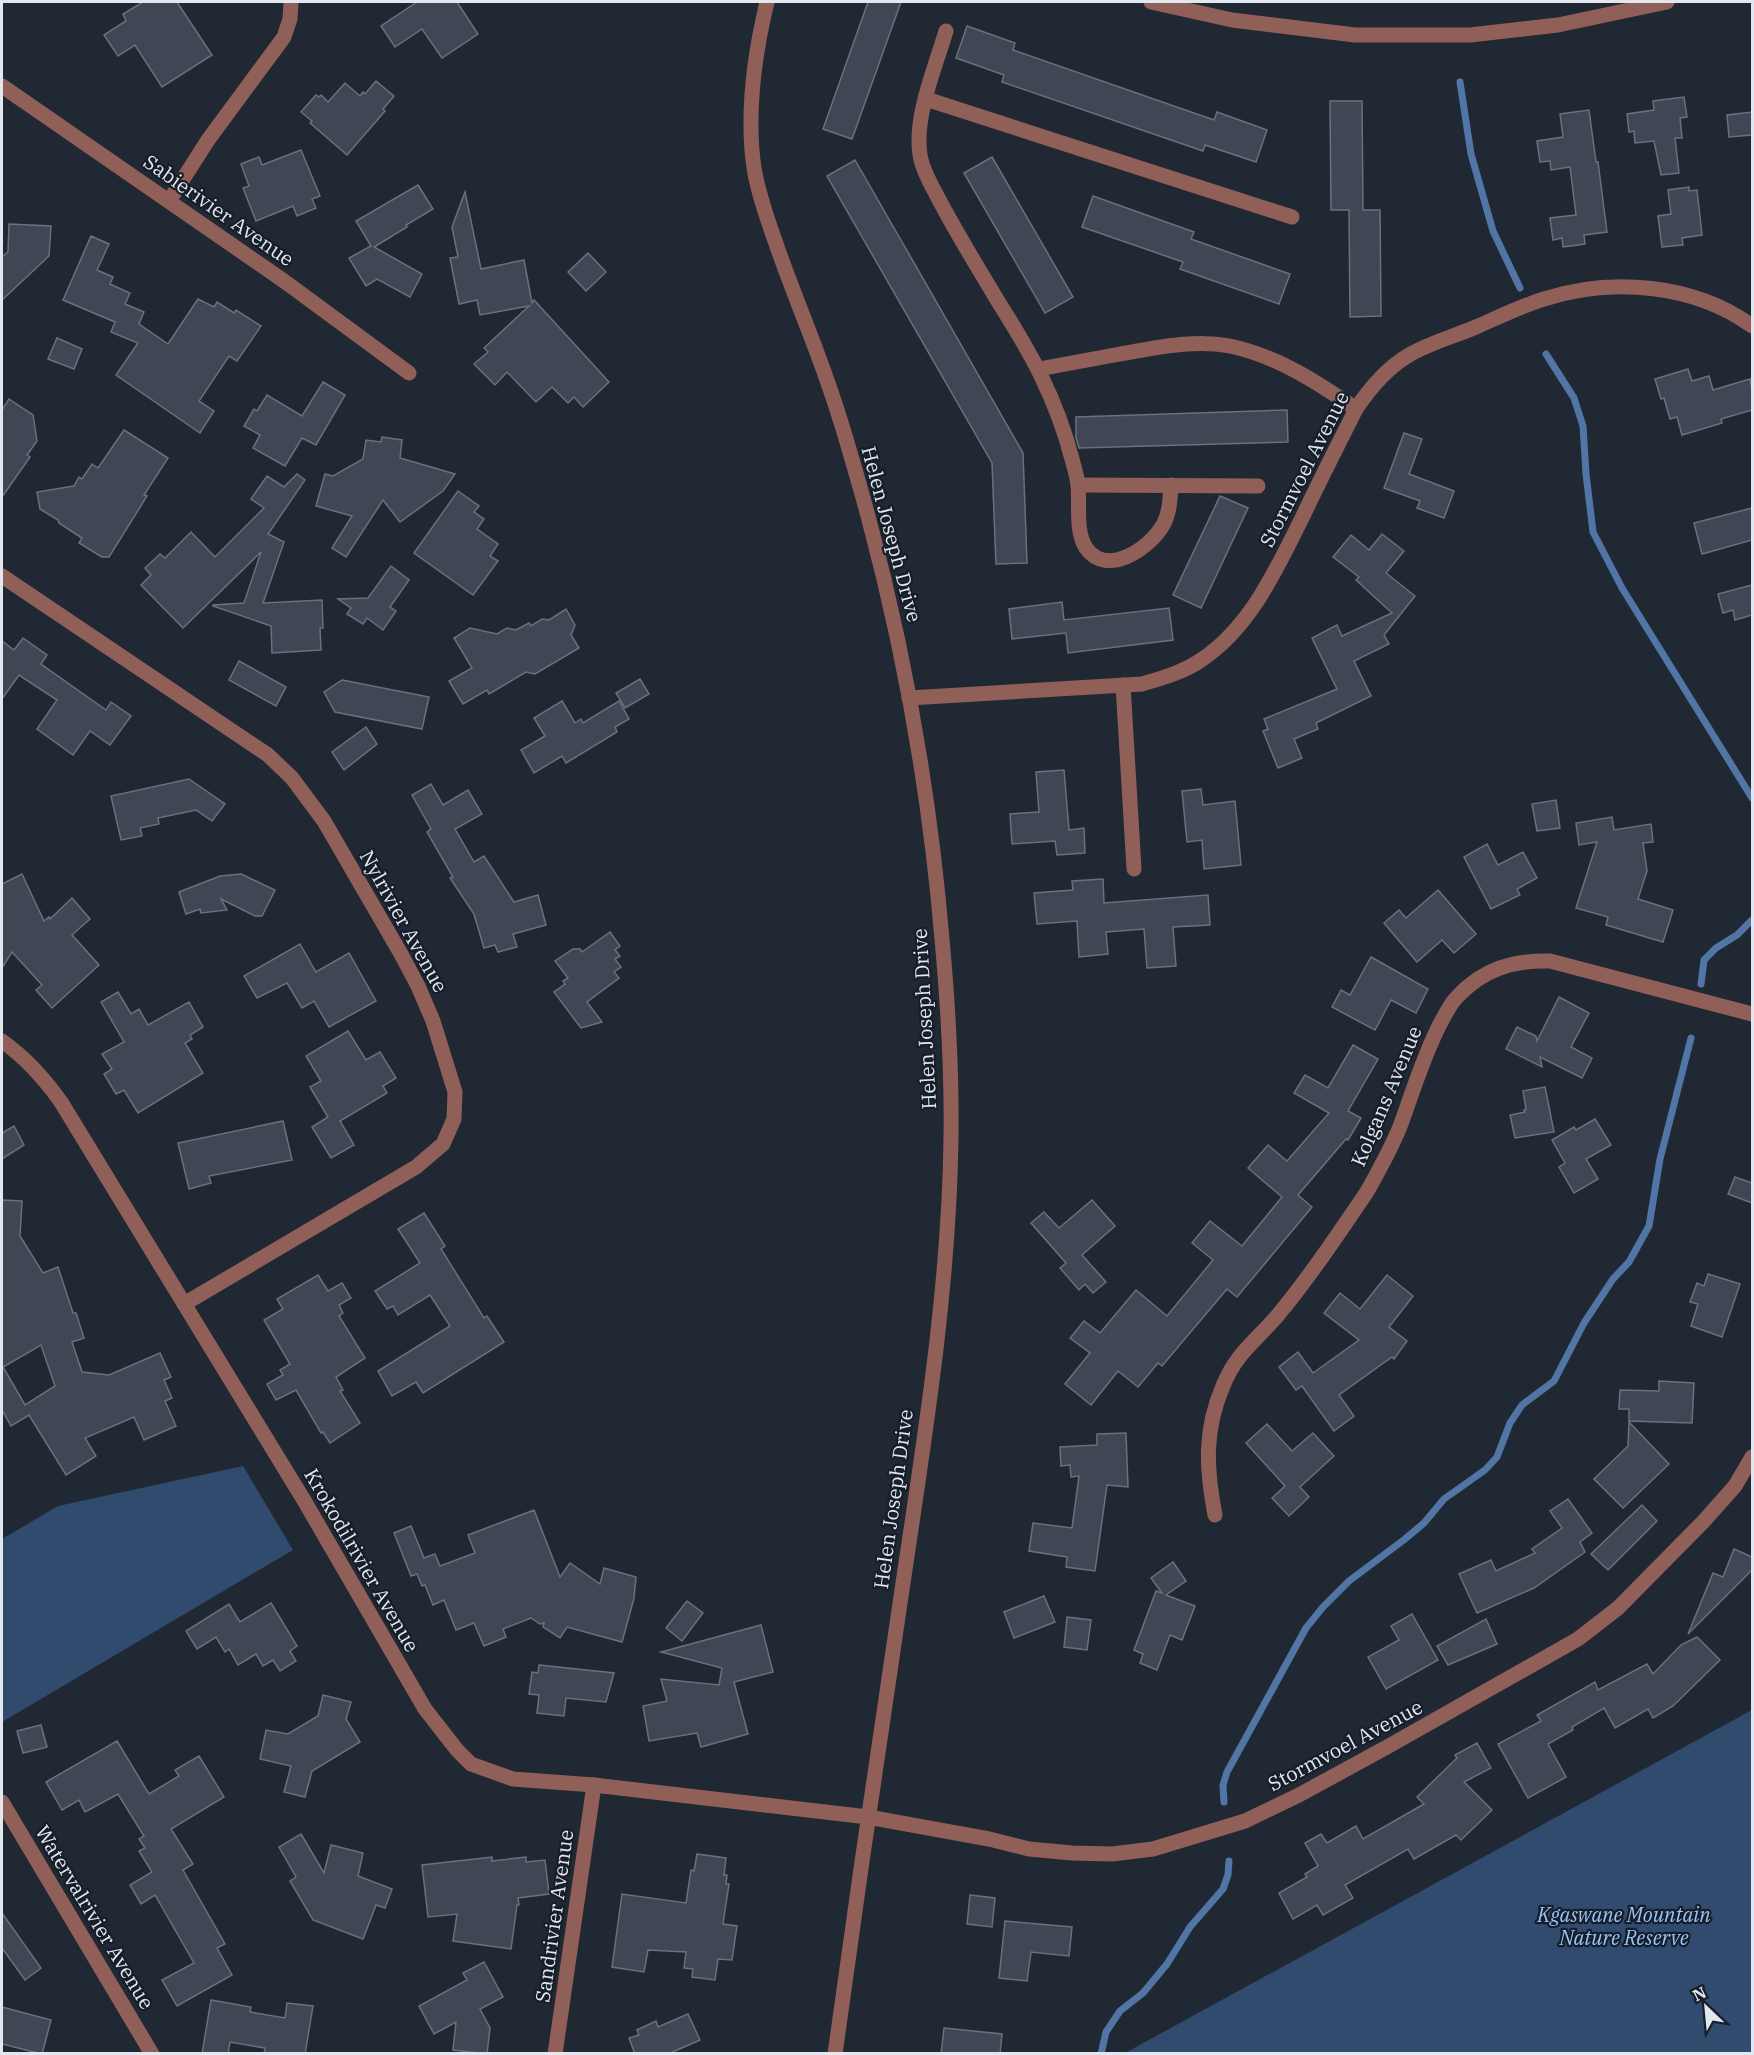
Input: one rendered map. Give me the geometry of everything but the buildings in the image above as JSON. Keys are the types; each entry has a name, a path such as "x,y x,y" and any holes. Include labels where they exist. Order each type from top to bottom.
{"street":[{"path":"169,201 208,140 284,37 290,19 291,2"},
{"name":"Helen Joseph Drive","path":"767,2 752,84 751,122 754,169 781,259 830,387 867,513 891,607 931,830 949,1030 951,1138 944,1265 934,1360 835,2054"},
{"path":"1151,2 1232,20 1355,35 1470,35 1558,25 1667,2"},
{"path":"946,31 918,134 920,157 927,176 969,256 1039,369 1063,425 1078,485 1080,529 1084,545 1092,555 1103,561 1118,560 1138,552 1154,539 1165,523 1171,485"},
{"name":"Sabierivier Avenue","path":"2,86 284,281 409,373"},
{"path":"926,99 1292,217"},
{"name":"Stormvoel Avenue","path":"909,698 1142,684 1173,674 1200,661 1227,640 1255,604 1280,562 1356,410 1370,389 1387,371 1410,354 1543,299 1582,290 1622,287 1672,291 1713,303 1752,326"},
{"path":"1039,369 1187,344 1228,346 1284,364 1313,380 1356,410"},
{"path":"1078,485 1258,486"},
{"name":"Nylrivier Avenue","path":"2,576 268,755 292,778 324,821 418,986 433,1021 455,1092 454,1119 443,1144 416,1167 184,1304"},
{"path":"1123,685 1134,869"},
{"name":"Kolgans Avenue","path":"1215,1515 1208,1478 1208,1444 1214,1411 1223,1385 1240,1354 1277,1317 1367,1191 1401,1124 1428,1048 1455,999 1466,988 1485,974 1504,966 1528,960 1550,961 1752,1014"},
{"name":"Krokodilrivier Avenue","path":"2,1041 20,1053 44,1078 61,1102 305,1503 425,1709 471,1764 513,1779 594,1785 868,1817"},
{"name":"Stormvoel Avenue","path":"868,1817 989,1839 1029,1849 1112,1854 1153,1849 1245,1821 1299,1795 1387,1747 1578,1639 1618,1608 1695,1530 1735,1486 1752,1457"},
{"name":"Sandrivier Avenue","path":"555,2054 594,1785"},
{"name":"Watervalrivier Avenue","path":"2,1802 152,2054"}],"green space":[{"path":"243,1466 293,1550 2,1722 2,1539 58,1506"},
{"name":"Kgaswane Mountain Nature Reserve","path":"1752,1710 1752,2053 1125,2053"}],"waterway":[{"path":"1460,82 1471,154 1493,231 1520,288"},
{"path":"1546,354 1574,398 1583,426 1593,532 1622,588 1752,798"},
{"path":"1701,984 1704,960 1716,948 1737,935 1752,920"},
{"path":"1224,1802 1223,1785 1227,1772 1306,1628 1349,1581 1405,1539 1424,1523 1444,1499 1485,1470 1497,1457 1510,1423 1522,1405 1554,1381 1584,1323 1613,1279 1629,1262 1649,1226 1660,1159 1691,1038"},
{"path":"1101,2054 1106,2032 1120,2011 1143,1993 1167,1964 1190,1927 1223,1889 1228,1875 1229,1861"}]}
